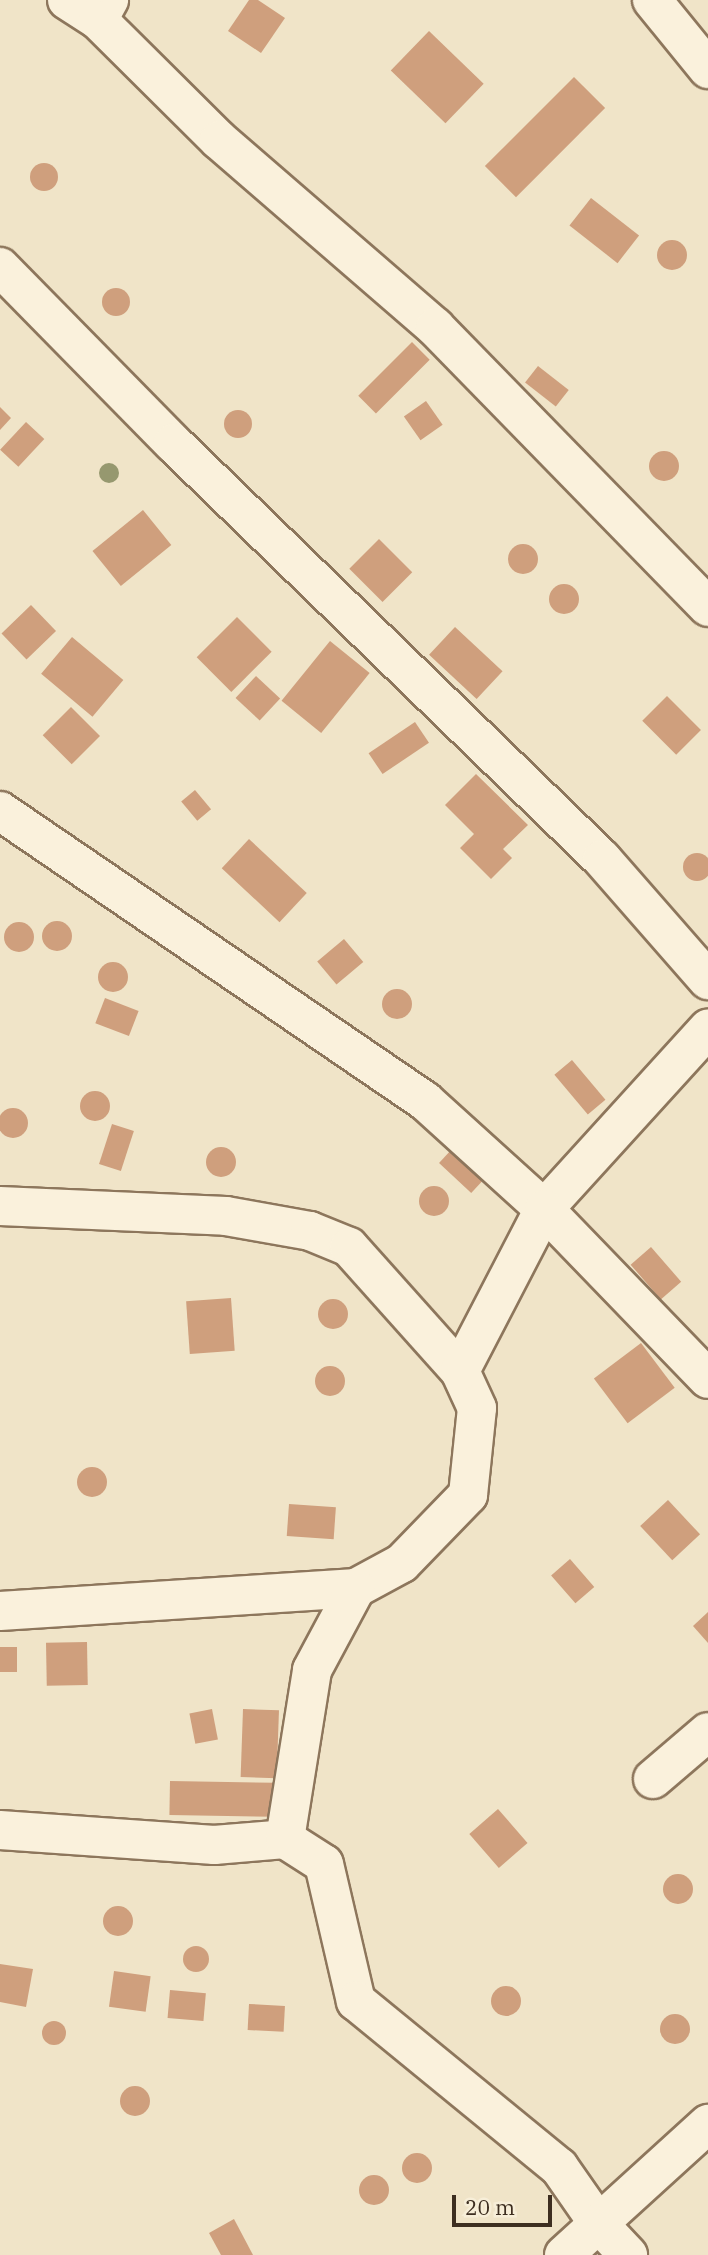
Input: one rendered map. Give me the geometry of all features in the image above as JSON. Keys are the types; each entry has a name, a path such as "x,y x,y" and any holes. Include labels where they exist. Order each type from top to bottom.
{"street":[{"path":"652,0 708,69"},
{"path":"92,7 219,139 435,327 708,607"},
{"path":"0,267 173,443 602,859 708,980"},
{"path":"0,811 425,1101 544,1209 708,1379"},
{"path":"460,1371 544,1209 708,1029"},
{"path":"0,1206 226,1216 310,1231 349,1247 460,1371 477,1408 468,1494 402,1563 356,1588 0,1611"},
{"path":"285,1839 312,1670 356,1588"},
{"path":"653,1779 708,1732"},
{"path":"0,1830 214,1845 285,1839 324,1864 356,2001 559,2167 598,2223 628,2255"},
{"path":"564,2255 708,2124"}],"building":[{"path":"249,0 258,0 285,18 261,53 228,31"},
{"path":"429,31 484,84 445,123 391,71"},
{"path":"574,77 605,108 516,197 485,166"},
{"path":"44,163 54,167 58,177 54,187 44,191 34,187 30,177 34,167"},
{"path":"591,198 639,236 618,263 569,226"},
{"path":"672,240 683,244 687,255 683,266 672,270 661,266 657,255 661,244"},
{"path":"116,288 126,292 130,302 126,312 116,316 106,312 102,302 106,292"},
{"path":"412,342 430,360 376,413 358,396"},
{"path":"538,366 569,390 556,407 525,383"},
{"path":"426,401 443,425 421,440 404,416"},
{"path":"0,407 11,418 0,430"},
{"path":"238,410 248,414 252,424 248,434 238,438 228,434 224,424 228,414"},
{"path":"26,422 44,439 18,467 0,450"},
{"path":"664,451 675,455 679,466 675,477 664,481 653,477 649,466 653,455"},
{"path":"143,510 171,545 121,586 92,551"},
{"path":"379,539 412,572 383,602 349,569"},
{"path":"523,544 534,548 538,559 534,570 523,574 512,570 508,559 512,548"},
{"path":"564,584 575,588 579,599 575,610 564,614 553,610 549,599 553,588"},
{"path":"31,605 56,631 27,659 2,633"},
{"path":"237,617 272,652 231,692 197,657"},
{"path":"455,627 503,671 477,699 429,655"},
{"path":"72,637 123,680 92,717 41,674"},
{"path":"330,641 370,673 321,733 282,701"},
{"path":"256,676 280,699 260,720 236,698"},
{"path":"667,696 701,730 676,755 642,721"},
{"path":"71,707 100,736 72,764 43,735"},
{"path":"415,722 429,743 383,774 369,753"},
{"path":"476,774 528,825 503,849 512,858 491,879 460,848 474,834 445,805"},
{"path":"195,790 211,809 197,821 181,802"},
{"path":"249,839 307,893 279,922 222,868"},
{"path":"697,853 707,857 711,867 707,877 697,881 687,877 683,867 687,857"},
{"path":"57,921 68,925 72,936 68,947 57,951 46,947 42,936 46,925"},
{"path":"19,922 30,926 34,937 30,948 19,952 8,948 4,937 8,926"},
{"path":"344,939 363,962 336,984 317,961"},
{"path":"113,962 124,966 128,977 124,988 113,992 102,988 98,977 102,966"},
{"path":"397,989 408,993 412,1004 408,1015 397,1019 386,1015 382,1004 386,993"},
{"path":"105,998 139,1011 129,1036 95,1023"},
{"path":"572,1060 605,1100 588,1115 554,1075"},
{"path":"95,1091 106,1095 110,1106 106,1117 95,1121 84,1117 80,1106 84,1095"},
{"path":"13,1108 23,1113 28,1123 23,1133 13,1138 3,1133 -2,1123 3,1113"},
{"path":"112,1124 134,1131 121,1171 99,1164"},
{"path":"221,1147 232,1151 236,1162 232,1173 221,1177 210,1173 206,1162 210,1151"},
{"path":"452,1149 484,1179 471,1193 439,1163"},
{"path":"434,1186 445,1190 449,1201 445,1212 434,1216 423,1212 419,1201 423,1190"},
{"path":"651,1247 681,1282 661,1299 631,1265"},
{"path":"231,1298 235,1351 190,1354 186,1301"},
{"path":"333,1299 344,1303 348,1314 344,1325 333,1329 322,1325 318,1314 322,1303"},
{"path":"641,1343 675,1388 628,1423 594,1379"},
{"path":"330,1366 341,1370 345,1381 341,1392 330,1396 319,1392 315,1381 319,1370"},
{"path":"92,1467 103,1471 107,1482 103,1493 92,1497 81,1493 77,1482 81,1471"},
{"path":"668,1500 700,1534 672,1560 640,1526"},
{"path":"289,1504 336,1507 334,1539 287,1536"},
{"path":"570,1559 594,1587 575,1603 551,1575"},
{"path":"708,1612 708,1643 693,1626"},
{"path":"87,1642 88,1685 47,1686 46,1643"},
{"path":"0,1647 17,1647 17,1672 0,1672"},
{"path":"212,1709 218,1739 195,1744 189,1713"},
{"path":"243,1709 279,1710 277,1778 241,1777"},
{"path":"170,1781 275,1783 274,1817 169,1815"},
{"path":"498,1809 528,1843 499,1868 469,1834"},
{"path":"678,1874 689,1878 693,1889 689,1900 678,1904 667,1900 663,1889 667,1878"},
{"path":"118,1906 129,1910 133,1921 129,1932 118,1936 107,1932 103,1921 107,1910"},
{"path":"196,1946 205,1950 209,1959 205,1968 196,1972 187,1968 183,1959 187,1950"},
{"path":"0,1964 33,1969 26,2007 0,2002"},
{"path":"114,1971 151,1976 146,2012 109,2007"},
{"path":"506,1986 517,1990 521,2001 517,2012 506,2016 495,2012 491,2001 495,1990"},
{"path":"170,1990 206,1993 203,2021 168,2018"},
{"path":"249,2004 285,2006 284,2032 248,2030"},
{"path":"675,2014 686,2018 690,2029 686,2040 675,2044 664,2040 660,2029 664,2018"},
{"path":"54,2021 63,2024 66,2033 63,2042 54,2045 45,2042 42,2033 45,2024"},
{"path":"135,2086 146,2090 150,2101 146,2112 135,2116 124,2112 120,2101 124,2090"},
{"path":"417,2153 428,2157 432,2168 428,2179 417,2183 406,2179 402,2168 406,2157"},
{"path":"374,2175 385,2179 389,2190 385,2201 374,2205 363,2201 359,2190 363,2179"},
{"path":"234,2219 253,2255 221,2255 209,2233"}]}
